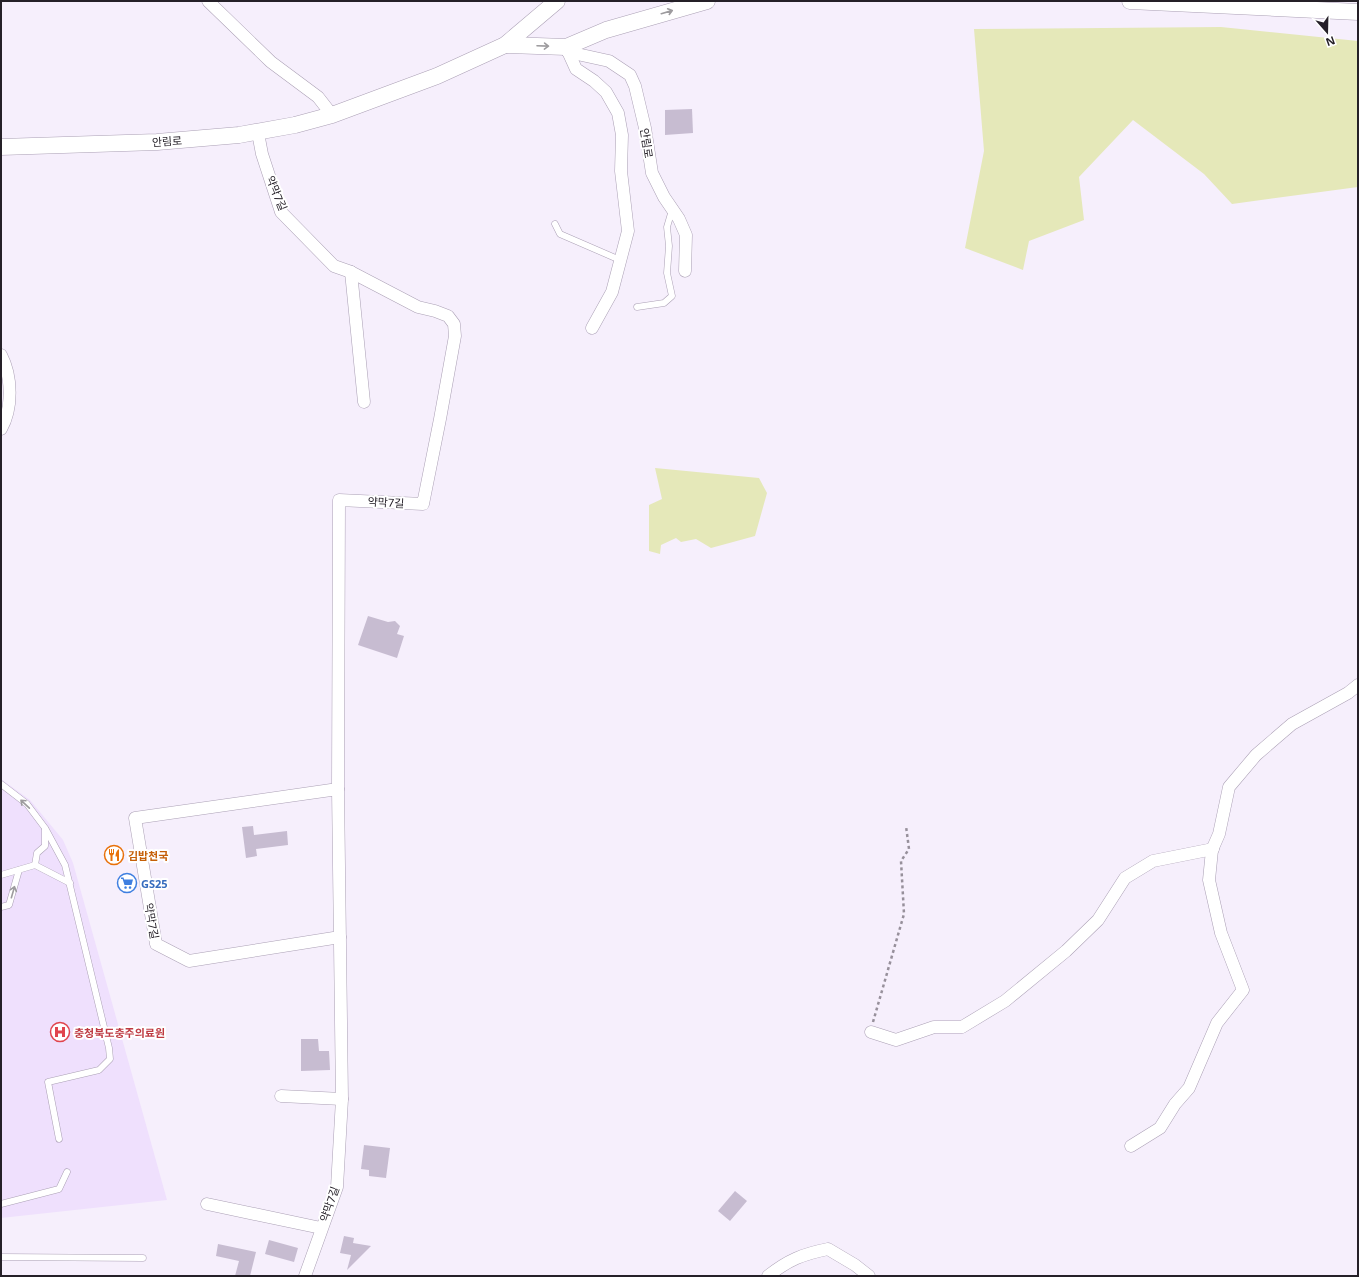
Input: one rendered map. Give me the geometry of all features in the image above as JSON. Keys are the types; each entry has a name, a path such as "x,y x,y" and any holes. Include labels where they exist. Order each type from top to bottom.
{"street":[{"name":"안림로","path":"1,147 157,142 239,135 258,133 332,115 437,76 504,45 557,1"},
{"path":"504,45 567,50 606,30 707,1"},
{"path":"1130,1 1358,12"},
{"path":"210,3 271,62 318,97 332,115"},
{"name":"안림로","path":"567,50 609,62 630,75 635,86 643,121 652,173 686,234 685,271"},
{"name":"안림로","path":"567,50 576,69 594,81 606,92 618,113 622,135 621,171 628,231 612,292 592,328"},
{"name":"약막7길","path":"258,133 262,154 281,212 334,266 351,272 418,307 448,316 454,324 455,336 423,504 339,500 338,789 342,1099 337,1186 305,1276"},
{"path":"351,272 364,402"},
{"path":"1,355 5,363 10,382 8,406 1,429"},
{"path":"1131,1146 1160,1128 1175,1104 1189,1088 1217,1023 1243,990 1221,933 1209,880 1213,849 1219,834 1229,787 1256,755 1292,724 1348,693 1358,685"},
{"name":"약막7길","path":"338,789 135,818 156,944 189,961 340,937"},
{"path":"871,1032 896,1040 934,1027 962,1027 1005,1001 1066,951 1098,920 1125,878 1154,861 1213,849"},
{"path":"281,1096 342,1099"},
{"path":"207,1204 321,1228"},
{"path":"768,1276 781,1266 806,1254 828,1249 855,1265 869,1276"}],"lane":[{"path":"637,307 664,303 672,296 667,273 669,246 667,227 672,210"},
{"path":"555,224 560,234 620,260"},
{"path":"1,784 27,804 45,828 65,865 109,1048 110,1059 99,1070 48,1082 59,1139"},
{"path":"35,865 36,853 45,846 45,828"},
{"path":"1,875 35,865 70,883"},
{"path":"1,907 9,905 19,870"},
{"path":"1,1204 59,1189 67,1172"},
{"path":"1,1257 143,1258"}],"path":[{"path":"871,1032 904,914 901,861 909,849 906,826"}],"shaded area":[{"name":"충청북도충주의료원","path":"1,779 30,800 63,840 73,863 167,1200 1,1218"}],"green space":[{"path":"1221,27 1358,41 1358,187 1232,204 1204,174 1133,120 1079,177 1084,220 1029,241 1023,270 965,248 984,151 974,29"},
{"path":"655,468 759,478 767,493 755,536 711,548 696,539 681,542 676,538 661,545 660,554 649,551 649,505 662,499"}],"building":[{"path":"692,109 693,133 665,135 665,110"},
{"path":"368,616 388,622 395,621 400,626 397,634 404,636 397,658 358,645"},
{"path":"253,826 254,835 287,831 288,845 256,849 257,856 246,858 242,827"},
{"path":"301,1039 318,1039 319,1051 329,1051 330,1070 301,1071"},
{"path":"364,1145 390,1148 386,1178 369,1176 369,1170 361,1169"},
{"path":"735,1191 747,1201 730,1221 718,1211"},
{"path":"344,1236 354,1238 353,1243 371,1246 347,1270 351,1255 340,1253"},
{"path":"269,1240 298,1248 294,1262 265,1254"},
{"path":"218,1244 256,1252 250,1276 235,1276 239,1261 216,1256"}],"place":[{"name":"김밥천국","path":"114,855"},
{"name":"GS25","path":"127,883"},
{"name":"충청북도충주의료원","path":"60,1032"}]}
